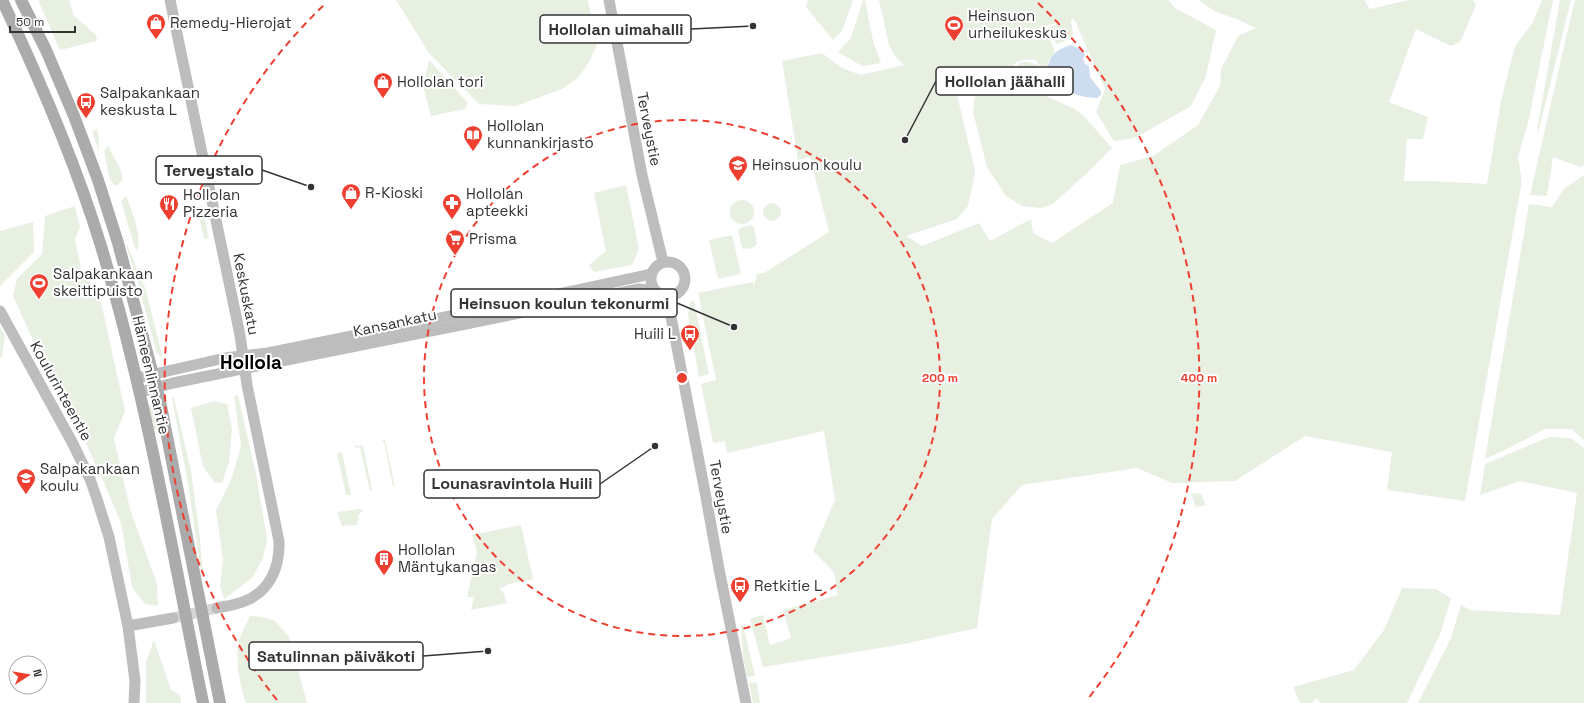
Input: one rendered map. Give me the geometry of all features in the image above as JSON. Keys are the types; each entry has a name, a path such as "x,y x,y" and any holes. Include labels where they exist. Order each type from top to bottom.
{"main road":[{"name":"Hämeenlinnantie","path":"2,0 30,58 52,109 81,186 101,247 137,378 203,703"},
{"name":"Hämeenlinnantie","path":"21,0 46,50 71,109 98,180 118,243 158,387 220,703"},
{"name":"Keskuskatu","path":"170,0 240,335 244,369 277,534 279,554 276,568 271,580 264,589 244,602 218,608"},
{"name":"Terveystie","path":"609,0 642,175 663,262"},
{"path":"663,262 678,265 682,269 685,277 681,290 667,296 656,291 652,287 651,281 651,274 655,268 663,262"},
{"name":"Kansankatu","path":"137,378 225,358 268,353 570,292 651,274"},
{"name":"Kansankatu","path":"140,392 244,369 639,289 656,291"},
{"name":"Terveystie","path":"667,296 746,703"},
{"name":"Koulurinteentie","path":"0,311 90,479 109,537 128,626 135,681 134,703"},
{"path":"128,626 173,618"}],"green space":[{"path":"38,0 69,0 74,16 96,35 97,41 60,50"},
{"path":"396,0 588,0 597,45 589,62 579,77 562,89 516,106 479,104 429,53"},
{"path":"808,0 853,0 842,31 833,40 806,7"},
{"path":"863,0 865,0 873,41 881,63 862,66 838,52 851,38"},
{"path":"879,0 1168,0 1175,8 1216,30 1206,76 1191,106 1135,138 1114,141 1096,112 1105,89 1074,19 1071,20 1073,35 1056,44 1050,27 1064,21 1045,26 1055,52 1048,62 1047,69 1041,67 1034,59 1019,61 1006,72 995,73 986,70 954,83 975,170 973,184 968,206 957,219 906,236 922,246 979,223 990,241 1031,219 1033,233 1052,243 1113,203 1120,165 1153,156 1198,125 1220,86 1221,69 1238,36 1256,28 1214,11 1199,0 1364,0 1370,9 1409,0 1473,0 1476,5 1460,42 1451,46 1416,29 1389,102 1428,117 1423,139 1407,139 1404,181 1487,184 1501,101 1515,46 1532,24 1542,0 1553,0 1528,123 1518,157 1521,186 1465,501 1387,490 1392,452 1305,436 1235,481 1172,483 1137,468 1022,485 992,519 977,628 904,644 763,667 750,619 763,615 770,645 791,638 783,610 838,595 834,572 813,551 835,500 824,431 727,453 725,441 713,443 701,384 716,380 698,293 753,282 754,286 757,274 764,273 829,232 810,157 798,160 782,61 822,53 842,68 861,75 904,65 895,56 889,45"},
{"path":"1560,0 1571,0 1537,137 1538,125"},
{"path":"1576,0 1584,0 1584,166 1580,167 1553,157 1547,196 1530,195 1574,3"},
{"path":"429,60 468,103 465,109 431,116 423,86"},
{"path":"1020,62 1028,62 1039,65 1043,88 1016,80 1013,72"},
{"path":"981,83 1030,89 1073,108 1083,115 1112,148 1053,204 1041,208 1022,206 1006,196 987,167 973,112 976,87"},
{"path":"97,129 99,139 99,152 92,131"},
{"path":"108,146 120,168 123,180 116,186 111,180 104,151"},
{"path":"1584,175 1584,440 1571,429 1545,429 1485,459 1529,204 1552,207 1564,189"},
{"path":"626,185 639,249 632,265 594,272 589,265 606,251 594,193"},
{"path":"126,196 133,215 139,239 137,250 135,248 121,201"},
{"path":"742,200 751,203 754,212 751,221 742,224 733,221 730,212 733,203"},
{"path":"772,203 776,204 780,208 780,216 776,220 772,221 768,220 764,216 763,212 764,208 768,204"},
{"path":"75,206 80,227 75,239 82,273 99,293 125,411 114,439 130,509 157,584 158,606 145,604 132,587 121,523 79,428 45,366 13,296 17,279 42,254 45,216"},
{"path":"202,206 209,238 204,239 197,207"},
{"path":"33,222 34,252 0,286 0,231"},
{"path":"751,225 754,227 757,244 754,247 746,249 742,248 738,231 740,228"},
{"path":"732,235 741,274 718,279 709,240"},
{"path":"126,245 146,290 163,359 157,353 155,347"},
{"path":"691,301 694,301 709,374 699,377 688,314"},
{"path":"0,327 5,335 2,357 0,358"},
{"path":"238,395 256,474 267,539 263,558 252,578 224,599 220,586 223,559 216,511 231,480 241,446 234,396"},
{"path":"174,398 191,471 200,538 203,577 187,478 172,399"},
{"path":"214,401 227,404 232,429 229,462 222,483 215,483 203,467 191,408"},
{"path":"150,403 153,403 158,429 154,430 149,410"},
{"path":"1549,437 1571,438 1584,448 1584,703 1418,703 1451,638 1461,605 1470,610 1560,615 1577,493 1520,481 1480,495 1485,464"},
{"path":"385,440 395,486 393,486 384,442 381,441"},
{"path":"363,445 372,490 370,491 360,447 356,448 355,446"},
{"path":"342,452 351,495 346,495 337,453"},
{"path":"1191,493 1201,494 1206,505 1196,507"},
{"path":"360,509 364,510 358,515 359,519 356,525 342,526 337,512"},
{"path":"521,525 533,579 509,584 499,589 503,592 507,603 471,610 474,597 467,597 477,552 472,535"},
{"path":"1402,588 1436,589 1451,598 1441,632 1407,703 1320,703 1317,698 1312,703 1300,703 1293,687 1354,670 1384,630"},
{"path":"250,616 262,617 275,621 289,637 307,703 246,703 239,675 238,646"},
{"path":"741,625 743,625 755,676 747,677 743,657"},
{"path":"154,640 171,690 180,695 181,703 146,703 146,662"},
{"path":"757,682 760,703 753,703 749,683"}],"water":[{"path":"1071,45 1080,49 1085,54 1083,59 1085,64 1089,66 1090,77 1101,91 1101,95 1097,98 1089,98 1068,92 1056,84 1046,73 1049,62 1054,54 1060,49"}],"tunnel":[{"path":"173,618 217,608"}],"place":[{"name":"Hollolan uimahalli","path":"753,26"},
{"name":"Remedy-Hierojat","path":"156,40"},
{"name":"Heinsuon urheilukeskus","path":"954,42"},
{"name":"Hollolan tori","path":"383,99"},
{"name":"Salpakankaan keskusta L","path":"86,119"},
{"name":"Hollolan jäähalli","path":"905,140"},
{"name":"Hollolan kunnankirjasto","path":"473,152"},
{"name":"Heinsuon koulu","path":"738,182"},
{"name":"Terveystalo","path":"311,187"},
{"name":"R-Kioski","path":"351,210"},
{"name":"Hollolan apteekki","path":"452,220"},
{"name":"Hollolan Pizzeria","path":"169,221"},
{"name":"Prisma","path":"455,256"},
{"name":"Salpakankaan skeittipuisto","path":"39,300"},
{"name":"Heinsuon koulun tekonurmi","path":"734,327"},
{"name":"Huili L","path":"690,351"},
{"name":"Lounasravintola Huili","path":"655,446"},
{"name":"Salpakankaan koulu","path":"26,495"},
{"name":"Hollolan Mäntykangas","path":"384,576"},
{"name":"Retkitie L","path":"740,603"},
{"name":"Satulinnan päiväkoti","path":"488,651"}],"district":[{"name":"Hollola","path":"251,362"}]}
